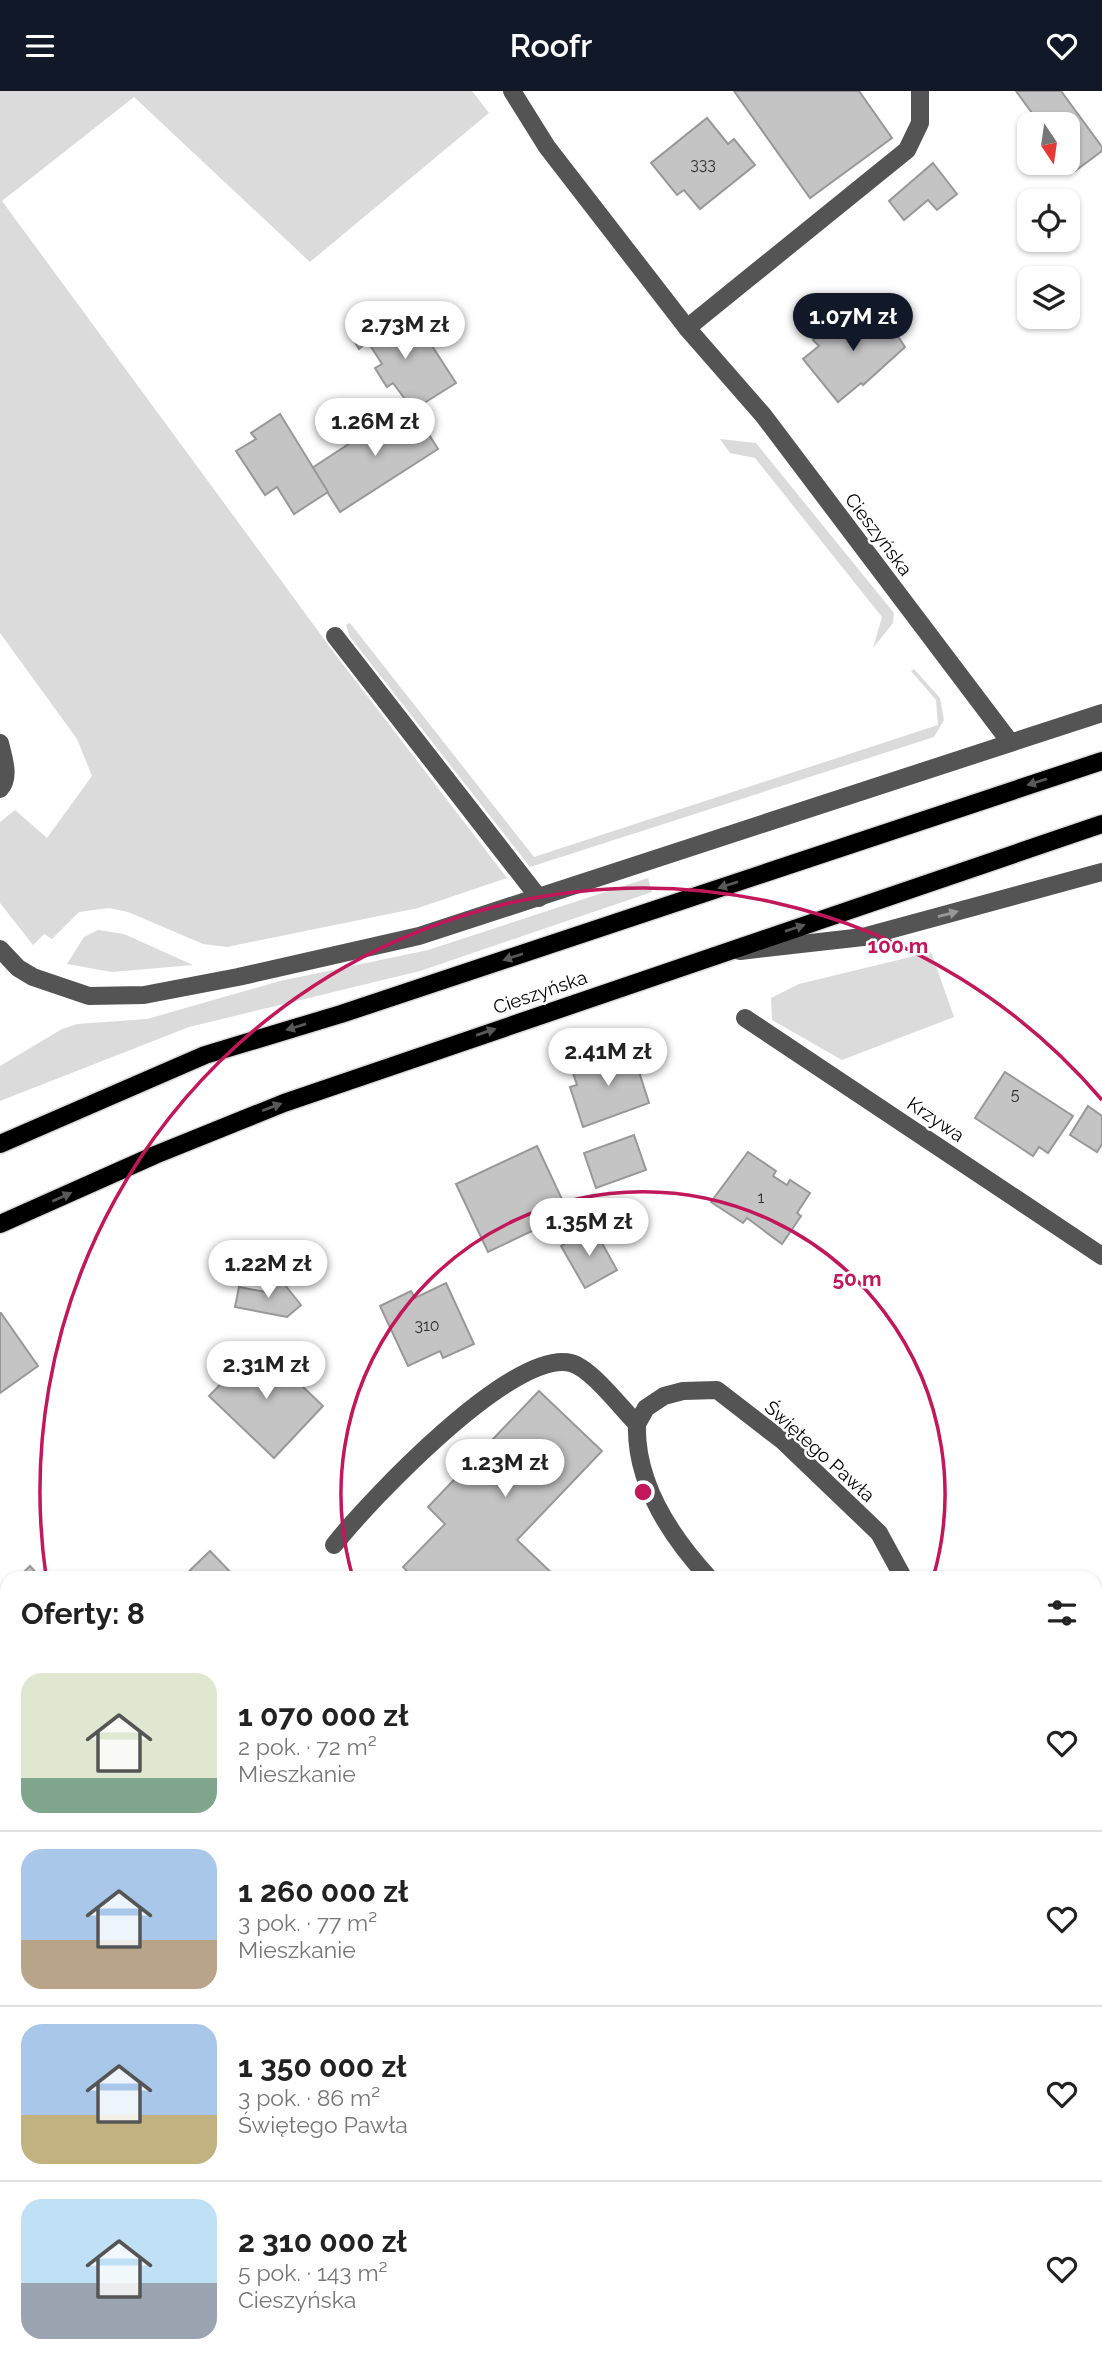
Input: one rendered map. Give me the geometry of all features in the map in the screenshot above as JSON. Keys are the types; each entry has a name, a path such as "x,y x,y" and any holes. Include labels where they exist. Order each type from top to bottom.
{"main road":[{"path":"0,1144 205,1055 389,998 1102,761"},
{"name":"Cieszyńska","path":"0,1224 155,1154 271,1107 1102,824"}],"street":[{"name":"Cieszyńska","path":"512,91 547,147 687,328 763,415 1010,742"},
{"path":"687,328 907,150 920,123 920,91"},
{"path":"335,636 539,898"},
{"path":"0,949 18,968 48,983 89,996 127,997 225,980 419,936 1102,712"},
{"path":"0,743 6,770 4,784 0,789"},
{"path":"713,955 863,937 1102,872"},
{"name":"Krzywa","path":"746,1018 1102,1256"},
{"path":"334,1545 354,1520 445,1429 527,1371 546,1362 573,1363 637,1425 641,1464 655,1502 671,1531 704,1571"},
{"name":"Świętego Pawła","path":"637,1425 646,1408 664,1396 683,1391 717,1390 783,1441 879,1533 900,1571"}],"shaded area":[{"path":"0,91 472,91 489,113 310,262 134,97 2,201 335,654 507,878 418,908 227,947 203,944 128,912 109,908 79,912 52,939 44,934 33,945 0,903 0,822 15,810 47,838 92,776 77,739 0,633"},
{"path":"720,439 756,443 894,613 893,623 873,648 882,617 755,458 730,453"},
{"path":"350,623 534,857 938,725 936,700 911,671 914,669 940,698 944,720 934,737 530,867 350,637 346,625"},
{"path":"648,878 652,892 420,971 189,1027 0,1101 0,1066 62,1029 77,1024 147,1019 280,981 428,950"},
{"path":"98,930 124,934 193,965 112,972 67,964 84,937"},
{"path":"931,952 954,1017 842,1060 772,1020 771,998 799,984"}],"building":[{"path":"734,91 859,91 892,138 810,198"},
{"path":"1016,91 1061,91 1076,112 1031,112"},
{"path":"1080,117 1102,147 1102,151 1080,167"},
{"path":"707,118 728,144 734,139 755,165 700,209 684,190 677,195 651,163"},
{"path":"933,163 957,194 937,210 928,200 904,220 889,201"},
{"path":"873,308 883,319 885,317 905,347 863,385 861,383 838,402 803,359 819,346 813,340 835,321 844,332"},
{"path":"391,310 412,343 425,335 456,383 413,410 393,383 387,387 383,381 375,368 382,364 368,342 359,349 351,336"},
{"path":"410,404 438,449 340,512 312,468"},
{"path":"280,414 328,492 294,514 277,487 265,495 236,451 256,439 251,433"},
{"path":"632,1050 649,1103 583,1127 570,1087 577,1085 572,1070"},
{"path":"1005,1072 1073,1116 1048,1153 1039,1147 1033,1156 975,1118"},
{"path":"1088,1106 1102,1116 1102,1144 1097,1152 1070,1135"},
{"path":"634,1135 646,1170 596,1188 584,1153"},
{"path":"537,1146 567,1210 552,1217 553,1221 488,1252 456,1184"},
{"path":"748,1152 776,1171 773,1176 787,1185 790,1180 810,1193 797,1213 801,1216 782,1244 747,1218 743,1223 711,1202"},
{"path":"593,1227 617,1270 585,1288 561,1246"},
{"path":"281,1280 301,1305 287,1317 235,1307 239,1287 266,1292"},
{"path":"446,1283 474,1344 443,1358 440,1351 408,1366 380,1306 411,1291 415,1298"},
{"path":"0,1313 38,1366 0,1393"},
{"path":"259,1345 323,1406 274,1458 209,1396"},
{"path":"539,1391 602,1451 517,1540 550,1571 407,1571 403,1567 445,1524 428,1507"},
{"path":"210,1551 229,1571 189,1571"}]}
